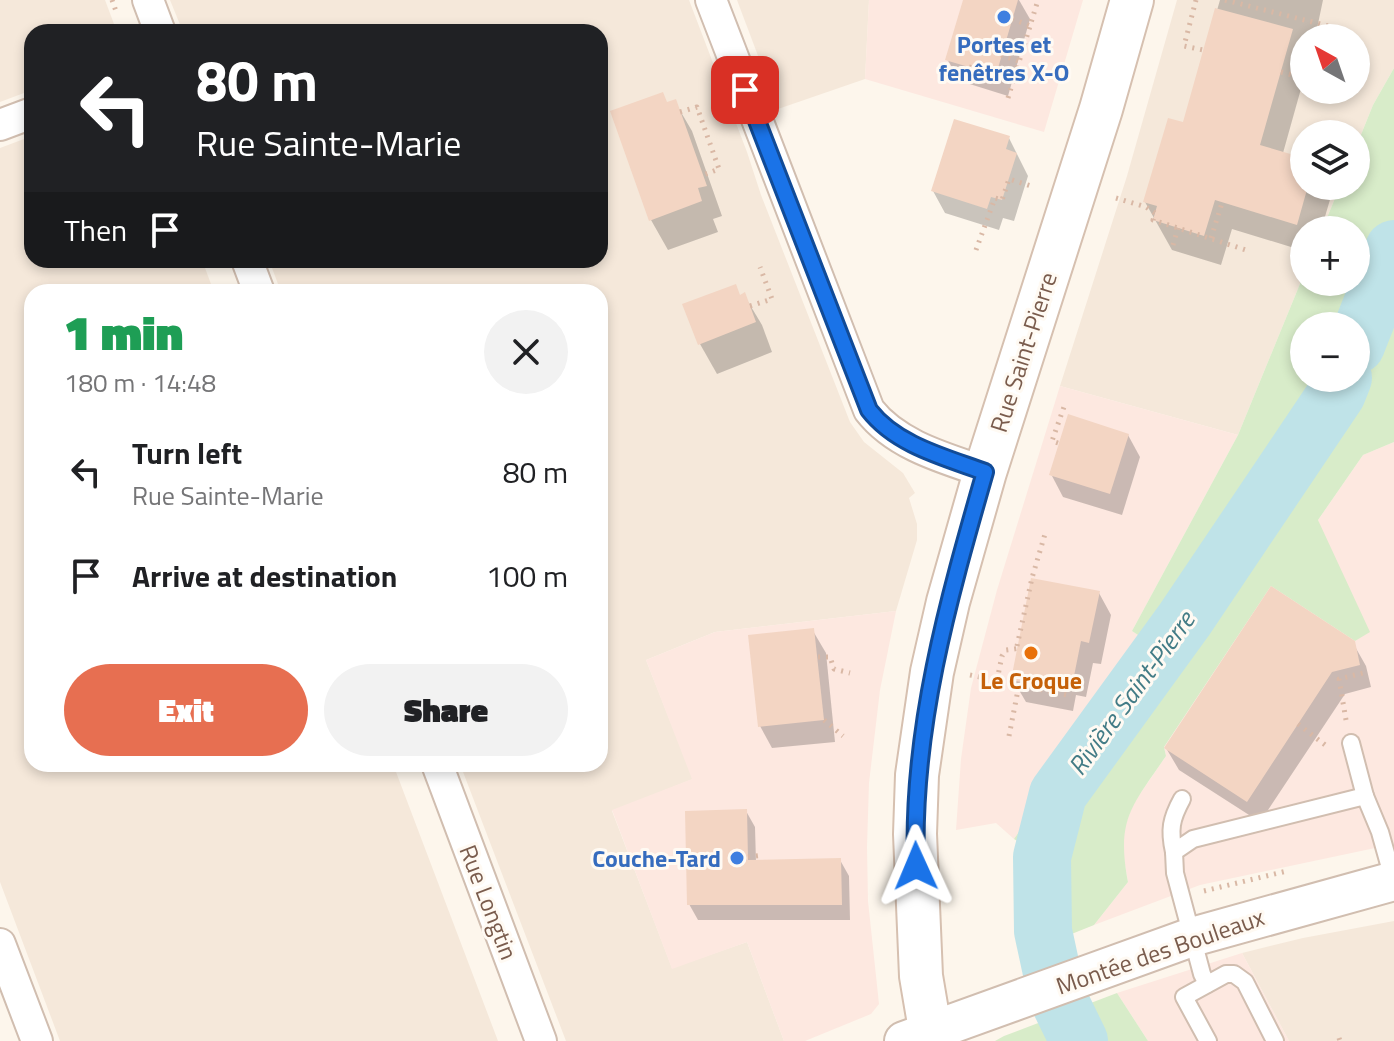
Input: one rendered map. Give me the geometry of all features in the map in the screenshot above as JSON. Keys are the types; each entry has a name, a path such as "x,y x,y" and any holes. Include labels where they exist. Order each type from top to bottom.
{"main road":[{"name":"Rue Saint-Pierre","path":"922,1038 923,996 917,925 915,834 917,775 939,638 985,472 1101,109 1132,0"}],"street":[{"path":"148,0 157,24"},
{"path":"711,0 869,410 884,427 901,439 985,472"},
{"path":"0,125 24,116"},
{"name":"Rue Longtin","path":"440,772 541,1041"},
{"name":"Montée des Bouleaux","path":"922,1038 1192,937 1394,882"},
{"path":"0,944 37,1041"}],"lane":[{"path":"1351,743 1394,882"},
{"path":"1174,852 1193,839 1365,796"},
{"path":"1182,799 1171,821 1175,873 1207,984"},
{"path":"1208,1041 1184,997 1226,974 1240,976 1275,1041"}],"path":[{"path":"1196,0 1184,46 1203,50"},
{"path":"1225,0 1320,24"},
{"path":"1008,98 1036,1"},
{"path":"1012,19 1031,26"},
{"path":"1001,55 1018,61"},
{"path":"969,67 1013,81"},
{"path":"1281,72 1290,74"},
{"path":"680,112 697,107 719,169 703,175"},
{"path":"976,250 995,198 1002,200 1009,179 1034,187"},
{"path":"1116,198 1146,207 1155,213 1153,220 1249,251"},
{"path":"1211,238 1222,203"},
{"path":"1173,245 1178,228"},
{"path":"750,306 772,299 760,267"},
{"path":"1058,443 1052,441 1065,404"},
{"path":"997,680 1006,650 1019,647 1032,578 1045,534"},
{"path":"818,657 830,657 834,669 850,673"},
{"path":"1344,669 1346,677"},
{"path":"1351,743 1339,679 1363,673"},
{"path":"970,675 1072,696"},
{"path":"1009,736 1019,685"},
{"path":"824,720 843,736"},
{"path":"1298,724 1307,731"},
{"path":"748,857 763,855"}],"shaded area":[{"path":"0,0 105,0 114,24 24,24 24,93 0,102"},
{"path":"170,0 689,0 850,422 864,442 903,473 915,493 909,498 917,524 917,540 896,611 715,632 646,660 693,779 612,811 672,968 747,942 784,1041 566,1041 463,772 608,772 608,284 278,284 272,268 608,268 608,24 180,24"},
{"path":"737,0 869,0 865,79 778,109"},
{"path":"869,0 1083,0 1044,132 865,79"},
{"path":"1177,0 1394,0 1394,68 1367,120 1290,120 1290,200 1334,200 1328,216 1290,216 1290,296 1295,296 1238,435 1060,386 1127,176"},
{"path":"24,139 24,268 205,268 211,284 24,284 24,772 396,772 498,1041 60,1041 0,882 0,148"},
{"path":"1060,386 1238,435 1132,631 1150,643 1014,839 996,823 956,830 961,759 971,688 997,590"},
{"path":"1394,442 1394,844 1200,885 1094,925 1128,882 1123,832 1133,804 1166,756 1164,747 1271,586 1355,641 1318,520 1363,455"},
{"path":"896,611 880,690 869,783 868,901 879,1004 871,1014 805,1041 784,1041 747,942 672,969 612,810 692,779 646,660 715,632"},
{"path":"1394,921 1394,1041 1289,1041 1242,953"},
{"path":"1242,953 1289,1041 1148,1041 1117,993"}],"green space":[{"path":"1394,68 1394,442 1363,455 1318,520 1370,632 1355,641 1271,586 1164,747 1166,756 1136,801 1124,843 1128,882 1094,925 1054,941 1050,861 1014,839 1150,643 1132,631 1238,435 1295,296 1370,296 1370,216 1328,216 1334,200 1370,200 1370,120 1367,120"},
{"path":"1117,993 1148,1041 995,1041 1004,1036"}],"building":[{"path":"963,0 1018,0 996,75 945,60"},
{"path":"1215,8 1290,28 1290,40 1260,145 1290,154 1290,200 1304,200 1300,216 1290,216 1290,223 1215,200 1204,236 1153,220 1157,206 1143,202 1168,118 1183,122"},
{"path":"663,92 667,102 676,99 707,186 698,188 702,201 649,221 610,111"},
{"path":"954,119 1010,136 1006,149 1017,153 1002,200 991,197 987,209 931,191"},
{"path":"736,284 740,295 745,292 756,322 698,345 682,304"},
{"path":"1068,414 1129,434 1110,494 1049,475"},
{"path":"1031,578 1100,591 1089,643 1081,641 1074,676 1064,674 1061,690 1011,680"},
{"path":"1271,586 1355,641 1360,665 1332,672 1247,802 1164,748"},
{"path":"814,628 824,720 758,727 748,635"},
{"path":"747,809 748,860 841,858 842,905 687,905 685,811"}],"waterway":[{"name":"Rivière Saint-Pierre","path":"1369,312 1394,249"},
{"name":"Rivière Saint-Pierre","path":"1079,1041 1057,996 1043,931 1042,857 1058,794 1185,619 1337,392"}],"place":[{"name":"Portes et fenêtres X-O","path":"1004,17"},
{"name":"Le Croque","path":"1031,653"},
{"name":"Couche-Tard","path":"737,858"}],"route":[{"path":"745,90 869,410 884,427 901,439 985,472 948,602 927,702 916,789 916,866"}]}
